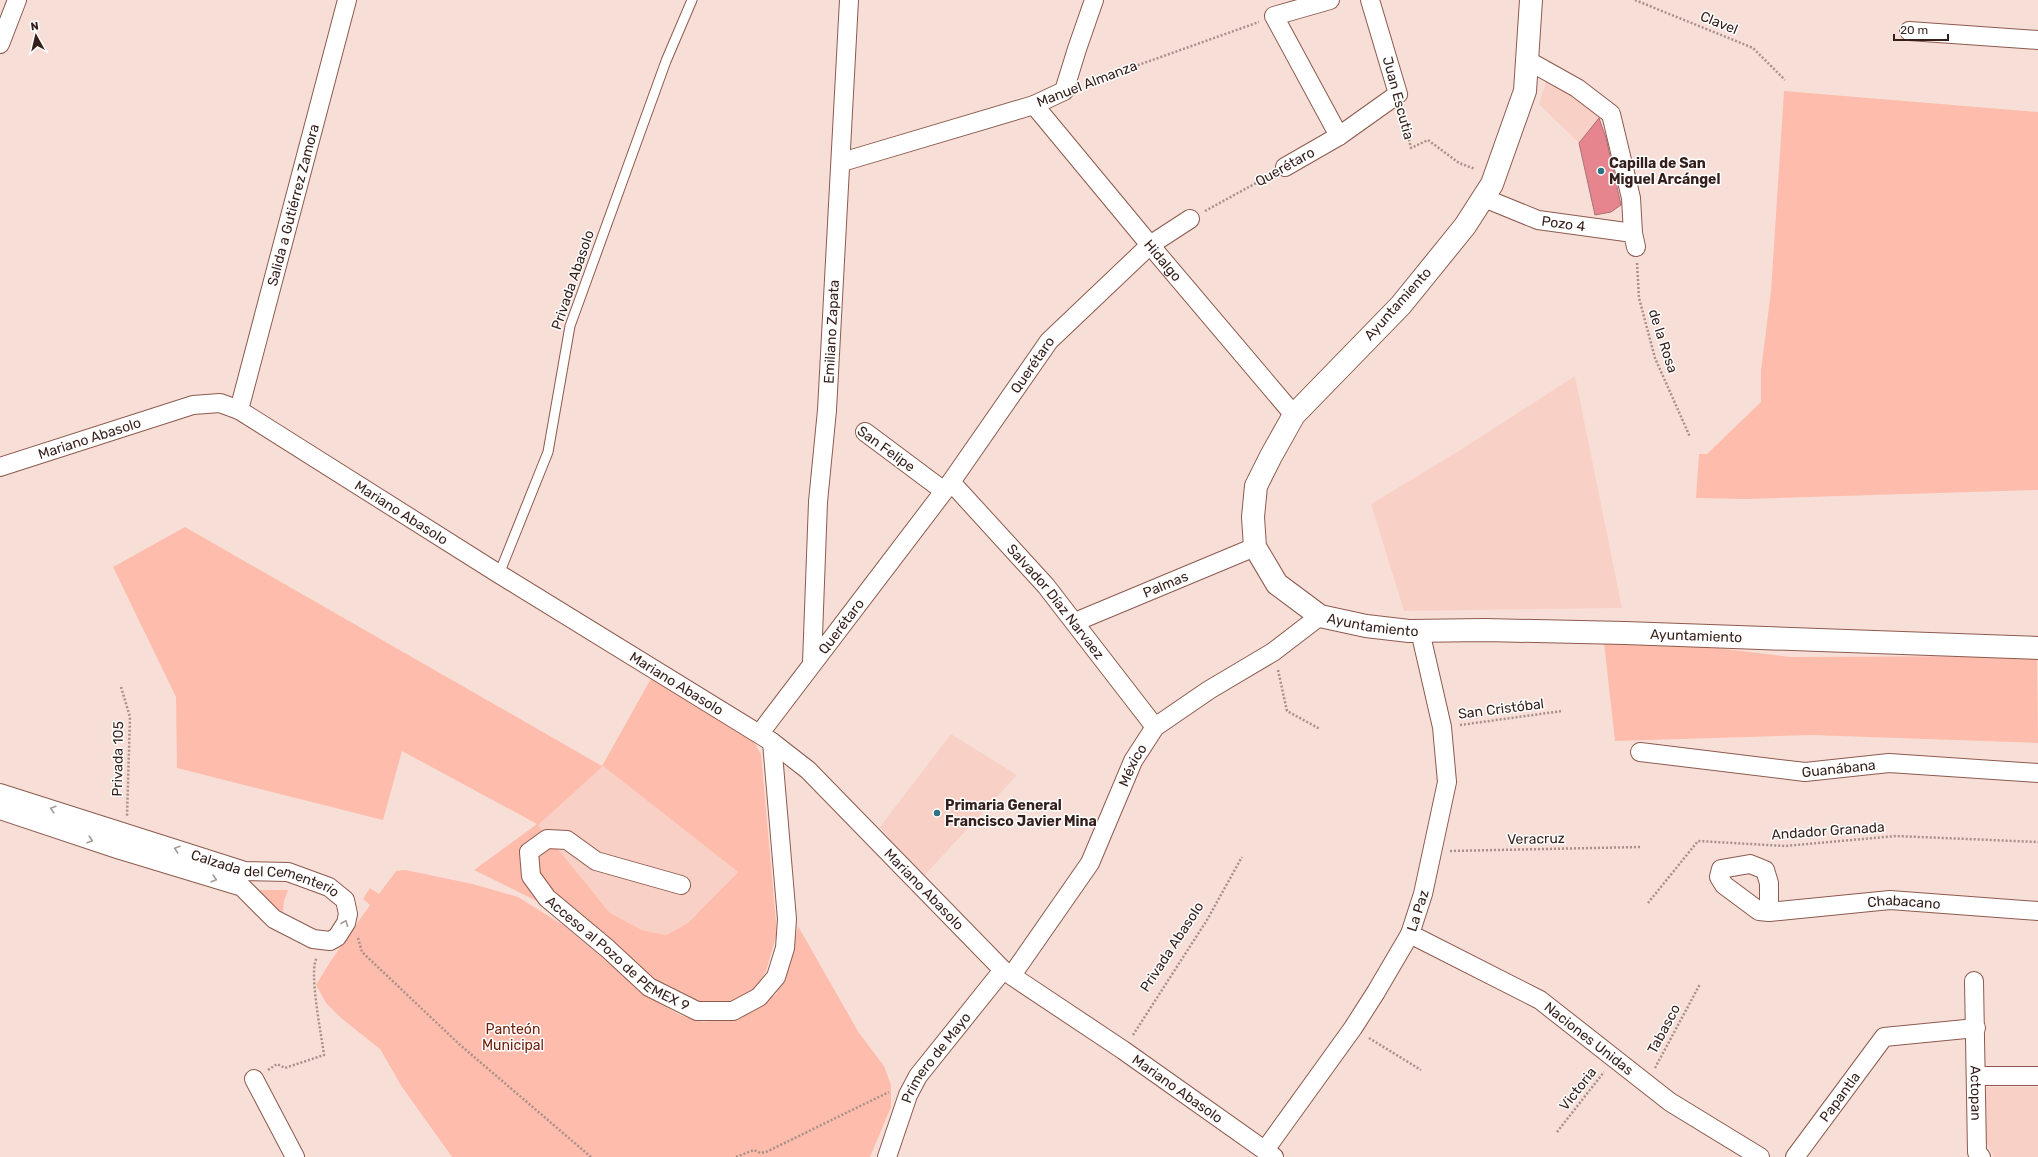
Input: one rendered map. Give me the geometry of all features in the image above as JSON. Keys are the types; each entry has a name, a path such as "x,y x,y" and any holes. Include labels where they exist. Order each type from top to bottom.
{"street":[{"path":"0,44 17,0"},
{"name":"Salida a Gutiérrez Zamora","path":"239,410 347,0"},
{"name":"Emiliano Zapata","path":"812,663 818,502 827,410 832,307 842,162 849,0"},
{"path":"1064,91 1094,0"},
{"path":"1330,0 1274,16 1339,136"},
{"name":"Juan Escutia","path":"1370,0 1398,94"},
{"name":"Ayuntamiento","path":"1531,0 1525,91 1488,191 1465,226 1401,305 1294,415 1256,486 1253,517 1255,547 1277,584 1320,616 1366,626 1420,631 1485,630 1686,635 2038,648"},
{"path":"1909,32 2038,40"},
{"path":"1528,60 1577,88 1611,114 1631,198 1634,240"},
{"name":"Manuel Almanza","path":"842,162 1034,104 1064,91"},
{"name":"Querétaro","path":"1286,167 1339,136 1398,94"},
{"name":"Hidalgo","path":"1034,104 1150,245 1294,415"},
{"name":"Pozo 4","path":"1488,191 1538,220 1634,240"},
{"name":"Querétaro","path":"766,737 812,663 947,486 1049,341 1150,245 1190,219"},
{"name":"Mariano Abasolo","path":"0,467 192,405 220,403 239,410 499,574 766,737 808,770 1008,972 1270,1153"},
{"name":"San Felipe","path":"865,432 947,486"},
{"name":"Salvador Díaz Narvaez","path":"947,486 1046,586 1155,727"},
{"name":"Palmas","path":"1075,622 1255,547"},
{"name":"México","path":"1008,972 1090,863 1133,761 1155,727 1209,690 1273,652 1320,616"},
{"name":"La Paz","path":"1270,1153 1353,1028 1410,934 1422,894 1447,782 1442,727 1420,631"},
{"name":"Acceso al Pozo de PEMEX 9","path":"681,884 596,861 567,840 547,839 529,852 531,876 547,898 608,949 649,987 697,1011 733,1011 759,996 776,977 785,948 787,919 766,737"},
{"name":"Guanábana","path":"1640,752 1805,772 1889,763 2038,773"},
{"name":"Calzada del Cementerio","path":"0,793 126,832 244,879 274,919 313,939 330,941 337,937 346,923 348,914 345,900 329,887 288,872 244,879 120,850 0,810"},
{"name":"Chabacano","path":"1769,912 1890,900 2038,911"},
{"name":"Naciones Unidas","path":"1410,934 1540,1000 1670,1102 1760,1157"},
{"name":"Primero de Mayo","path":"887,1157 892,1139 918,1076 1008,972"},
{"name":"Actopan","path":"1974,981 1977,1076 1976,1155"},
{"name":"Papantla","path":"1795,1157 1884,1037 1976,1028"},
{"path":"1977,1076 2038,1076"},
{"path":"254,1078 295,1157"}],"lane":[{"name":"Privada Abasolo","path":"499,574 548,452 570,326 666,61 692,0"}],"path":[{"name":"Clavel","path":"1635,0 1753,48 1785,80"},
{"name":"Manuel Almanza","path":"1064,91 1274,16"},
{"name":"Juan Escutia","path":"1398,94 1411,148 1428,140 1459,163 1475,168 1477,174 1488,191"},
{"name":"Querétaro","path":"1190,219 1286,167"},
{"name":"de la Rosa","path":"1634,240 1639,298 1655,358 1690,437"},
{"path":"1273,652 1287,711 1320,728"},
{"name":"Privada 105","path":"121,687 130,717 126,832"},
{"name":"San Cristóbal","path":"1442,727 1562,711"},
{"name":"Andador Granada","path":"1648,903 1698,842 1785,846 1896,836 2038,842"},
{"name":"Veracruz","path":"1432,852 1641,847"},
{"name":"Privada Abasolo","path":"1123,1050 1207,920 1242,857"},
{"path":"346,923 355,930 362,952 459,1044 591,1157"},
{"path":"254,1078 277,1064 285,1068 324,1055 314,986 314,962 330,941"},
{"name":"Tabasco","path":"1646,1084 1700,984"},
{"path":"1353,1028 1421,1070"},
{"name":"Victoria","path":"1558,1132 1614,1059"},
{"path":"736,1157 754,1150 760,1153 766,1152 904,1085 913,1087"}],"shaded area":[{"path":"1547,79 1564,88 1599,118 1579,143 1539,104"},
{"path":"1575,376 1622,608 1404,611 1371,504 1454,454"},
{"path":"951,734 1017,775 922,878 880,827"},
{"path":"603,766 738,872 688,923 666,935 642,930 610,913 537,825"},
{"path":"1985,1087 2038,1087 2038,1157 1994,1157 1986,1142"}],"green space":[{"path":"1784,91 2038,112 2038,490 1745,499 1696,498 1699,454 1707,454 1761,402 1761,370 1771,291"},
{"path":"185,527 602,766 653,675 749,734 761,754 777,933 766,971 753,993 730,1006 702,1008 670,997 557,911 474,870 537,824 402,751 383,820 177,768 176,697 113,567","holes":["603,766 738,872 688,923 666,935 642,930 610,913 538,825"]},
{"path":"1603,634 1790,657 2037,656 2038,743 1811,735 1615,741"},
{"name":"Panteón Municipal","path":"405,870 473,884 518,897 563,925 648,996 680,1015 703,1022 722,1019 760,1007 776,994 786,977 798,926 859,1033 884,1066 891,1085 891,1107 870,1157 452,1157 402,1087 380,1049 341,1018 326,1003 316,985 330,962 370,905 363,899 370,888 379,894 396,871"},
{"path":"248,890 288,890 284,901 283,912 246,894"}],"building":[{"name":"Capilla de San Miguel Arcángel","path":"1599,118 1606,138 1621,205 1611,212 1595,215 1579,143"}],"place":[{"name":"Capilla de San Miguel Arcángel","path":"1601,171"},
{"name":"Primaria General Francisco Javier Mina","path":"937,813"}]}
